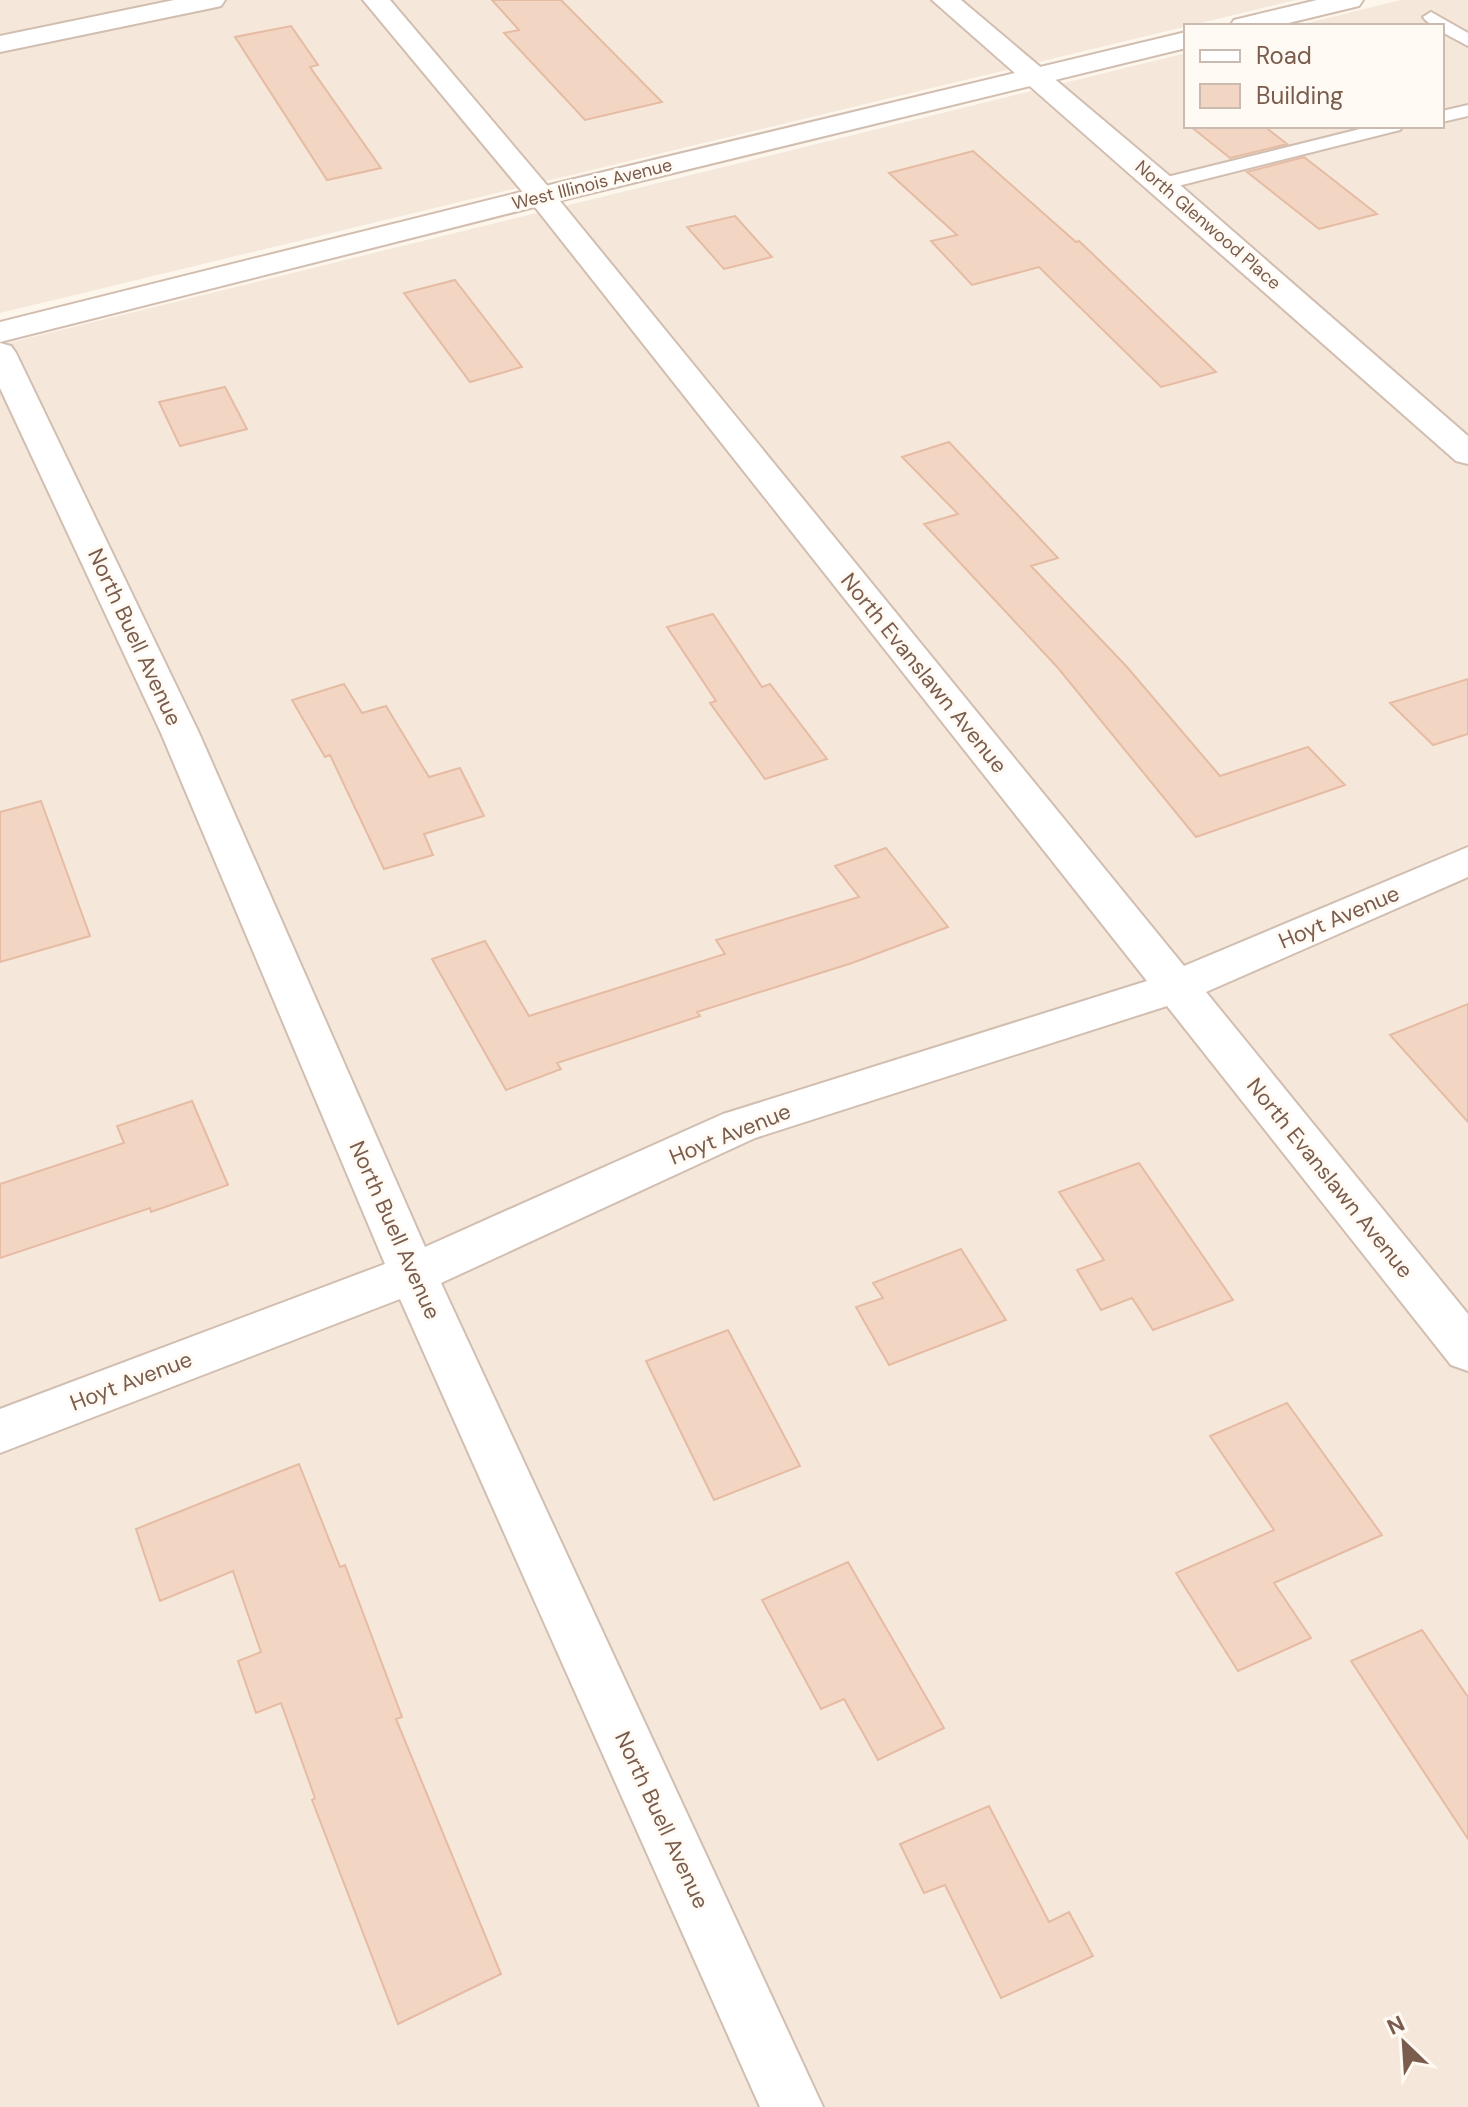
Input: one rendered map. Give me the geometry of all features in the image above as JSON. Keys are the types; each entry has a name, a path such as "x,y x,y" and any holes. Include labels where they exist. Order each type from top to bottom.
{"street":[{"path":"0,44 212,0"},
{"name":"North Evanslawn Avenue","path":"376,0 541,196 1468,1350"},
{"name":"North Glenwood Place","path":"945,0 1162,184 1468,454"},
{"path":"1251,24 1350,0"},
{"name":"West Illinois Avenue","path":"0,332 541,196 1184,40"},
{"name":"North Buell Avenue","path":"0,353 180,733 413,1274 792,2107"},
{"name":"Hoyt Avenue","path":"0,1431 413,1274 739,1126 1177,987 1468,861"}],"lane":[{"path":"1431,17 1442,24"},
{"path":"1444,25 1468,41"},
{"path":"1444,116 1468,110"},
{"path":"1162,184 1386,128"}],"shaded area":[{"path":"0,0 1296,0 1197,24 1184,24 1184,27 0,313"},
{"path":"1401,0 1468,0 1468,2107 0,2107 0,345 1184,53 1184,128 1444,128 1444,24 1303,24"}],"building":[{"path":"492,0 561,0 662,102 585,120 504,33 519,30"},
{"path":"291,26 318,65 310,67 381,168 327,180 235,37"},
{"path":"1192,128 1267,128 1287,144 1230,158"},
{"path":"973,151 1076,242 1079,241 1216,372 1161,387 1039,267 972,285 931,241 957,235 889,173"},
{"path":"1304,157 1377,214 1319,229 1247,172"},
{"path":"735,216 772,257 724,269 687,227"},
{"path":"455,280 522,367 470,382 404,293"},
{"path":"225,387 247,429 180,446 159,402"},
{"path":"949,442 1058,558 1031,566 1127,667 1220,776 1308,747 1345,785 1196,837 1058,668 924,524 958,514 902,457"},
{"path":"713,614 762,687 770,684 827,759 765,779 710,703 716,701 667,627"},
{"path":"1468,679 1468,734 1433,745 1390,703"},
{"path":"344,684 362,713 386,706 429,777 460,768 484,816 424,834 433,855 384,869 330,755 325,757 292,700"},
{"path":"41,801 90,936 0,962 0,812"},
{"path":"886,848 948,927 852,963 697,1012 700,1016 557,1063 561,1069 506,1090 432,959 485,941 529,1016 725,954 716,940 859,897 835,866"},
{"path":"1468,1004 1468,1122 1390,1035"},
{"path":"192,1101 228,1185 0,1258 0,1184 124,1143 117,1126"},
{"path":"1139,1163 1233,1300 1153,1330 1132,1298 1101,1310 1077,1270 1104,1260 1059,1192"},
{"path":"961,1249 1006,1320 889,1365 856,1307 883,1298 873,1283"},
{"path":"728,1330 800,1466 714,1500 646,1361"},
{"path":"1287,1403 1382,1535 1274,1583 1311,1638 1238,1671 1176,1573 1274,1530 1210,1436"},
{"path":"299,1464 340,1567 345,1565 402,1717 396,1719 501,1974 398,2024 312,1800 315,1798 281,1703 256,1713 238,1661 261,1652 233,1571 160,1601 136,1529"},
{"path":"848,1562 944,1728 878,1760 844,1699 821,1709 762,1600"},
{"path":"1422,1630 1468,1697 1468,1839 1351,1661"},
{"path":"989,1806 1049,1922 1069,1912 1093,1956 1001,1998 945,1885 924,1893 900,1844"}]}
